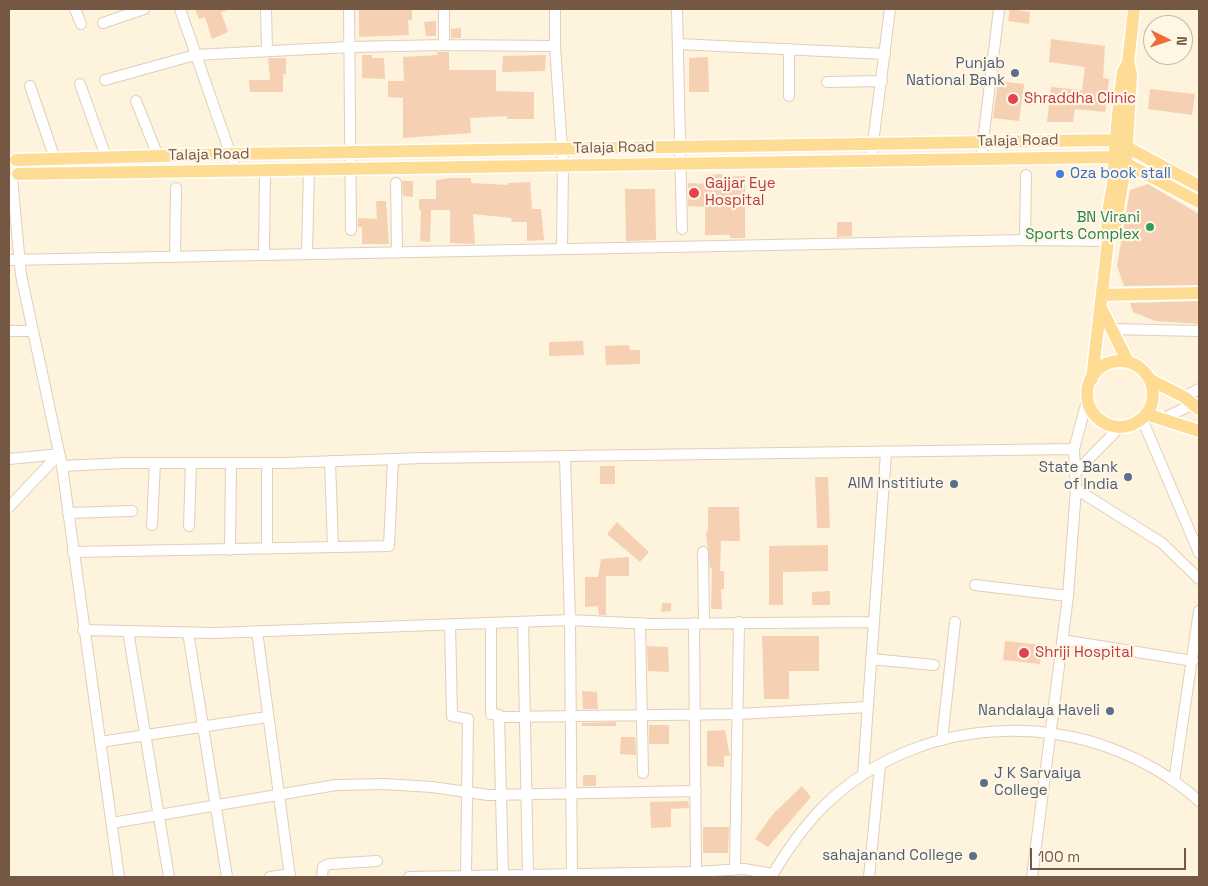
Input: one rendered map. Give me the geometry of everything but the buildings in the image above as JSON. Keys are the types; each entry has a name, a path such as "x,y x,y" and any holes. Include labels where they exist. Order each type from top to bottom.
{"main road":[{"path":"1108,239 1116,226 1126,162 1131,75 1128,63 1134,9"},
{"path":"1092,379 1101,367 1111,362 1128,362 1143,370 1149,379 1153,390 1153,401 1144,416 1134,424 1120,427 1104,422 1095,416 1088,397 1092,379 1108,239 1106,225 1112,186 1114,140 1123,72 1128,63"},
{"name":"Talaja Road","path":"13,158 55,159 232,154 1114,140 1199,186"},
{"name":"Talaja Road","path":"13,177 309,168 1114,157 1199,202"},
{"path":"13,158 20,166 13,177"},
{"path":"1101,301 1199,293"},
{"path":"1101,301 1111,329 1128,362"},
{"path":"1149,379 1194,403"},
{"path":"1144,416 1164,418 1199,430"}],"street":[{"path":"75,9 81,24"},
{"path":"103,23 144,9"},
{"path":"180,9 236,170"},
{"path":"266,9 267,51"},
{"path":"349,9 351,230"},
{"path":"444,9 444,45"},
{"path":"555,9 555,46 563,164 562,249"},
{"path":"677,9 682,229"},
{"path":"871,159 890,9"},
{"path":"981,158 981,142 999,9"},
{"path":"678,44 885,54"},
{"path":"105,80 195,55 349,47 444,45 555,46"},
{"path":"789,49 789,96"},
{"path":"827,82 882,81"},
{"path":"80,84 106,157"},
{"path":"30,86 55,159"},
{"path":"136,101 158,156"},
{"path":"307,254 309,168"},
{"path":"264,255 265,169"},
{"path":"1025,240 1026,175"},
{"path":"13,177 20,260 62,466 83,630 119,877"},
{"path":"396,184 397,252"},
{"path":"175,257 176,188"},
{"path":"9,260 1108,239"},
{"path":"1111,329 1199,331"},
{"path":"9,331 33,331"},
{"path":"1164,418 1194,403 1199,389"},
{"path":"1032,877 1068,596 1076,489 1074,449 1088,397"},
{"path":"1144,416 1199,553"},
{"path":"1075,473 1120,427"},
{"path":"62,466 155,463 330,462 393,459 565,458 742,452 886,453 937,449 1074,449"},
{"path":"863,775 886,453"},
{"path":"9,458 59,454"},
{"path":"9,507 59,454"},
{"path":"565,458 570,620 572,876"},
{"path":"73,552 389,546 393,459"},
{"path":"330,462 333,548"},
{"path":"152,525 155,463"},
{"path":"189,526 191,463"},
{"path":"230,550 231,463"},
{"path":"267,463 267,549"},
{"path":"1076,489 1162,543 1199,579"},
{"path":"68,513 132,511"},
{"path":"696,872 696,714 703,552"},
{"path":"975,585 1068,596"},
{"path":"1174,781 1199,611"},
{"path":"83,630 257,631 570,620 640,623 873,622"},
{"path":"523,622 528,874"},
{"path":"735,869 740,622"},
{"path":"942,740 955,622"},
{"path":"491,623 491,714 500,717 739,714 867,706"},
{"path":"640,623 642,773"},
{"path":"450,624 452,716 468,720 466,876"},
{"path":"128,631 170,877"},
{"path":"257,631 267,718 290,876 270,877"},
{"path":"188,632 227,877"},
{"path":"1062,640 1193,661"},
{"path":"871,659 934,665"},
{"path":"500,717 503,874"},
{"path":"100,742 267,718"},
{"path":"409,877 503,874 572,876 735,869 758,870 772,875 790,845 823,807 863,775 906,752 942,740 1002,730 1051,732 1097,742 1141,760 1174,781 1199,802"},
{"path":"869,877 880,766"},
{"path":"112,823 279,793 336,785 384,784 501,794 696,791"},
{"path":"322,877 324,867 328,864 376,862"}],"place":[{"name":"Punjab National Bank","path":"1015,73"},
{"name":"Shraddha Clinic","path":"1013,99"},
{"name":"Oza book stall","path":"1060,174"},
{"name":"Gajjar Eye Hospital","path":"694,193"},
{"name":"BN Virani Sports Complex","path":"1150,227"},
{"name":"State Bank of India","path":"1128,477"},
{"name":"AIM Institiute","path":"954,484"},
{"name":"Shriji Hospital","path":"1024,653"},
{"name":"Nandalaya Haveli","path":"1110,711"},
{"name":"J K Sarvaiya College","path":"984,783"},
{"name":"sahajanand College","path":"973,856"}]}
